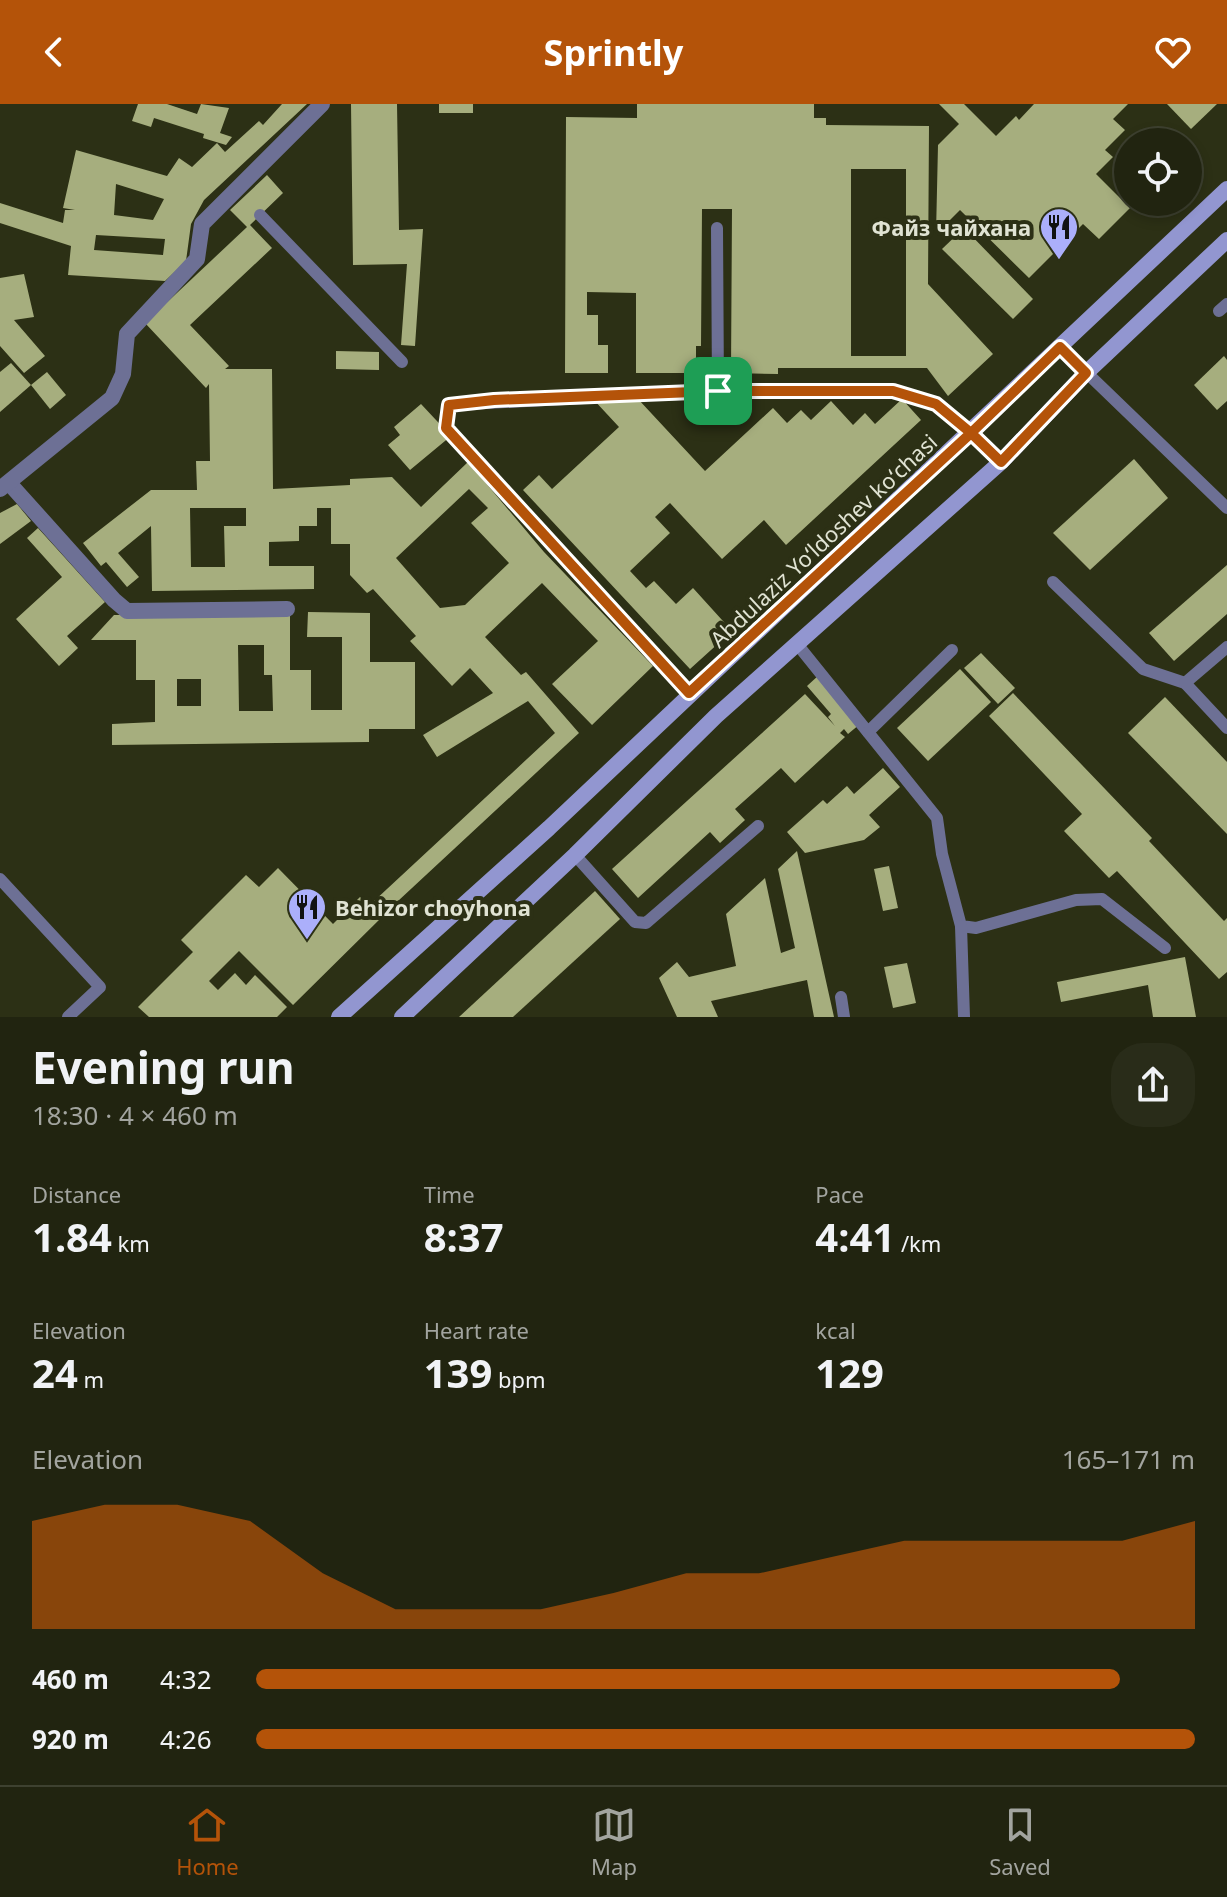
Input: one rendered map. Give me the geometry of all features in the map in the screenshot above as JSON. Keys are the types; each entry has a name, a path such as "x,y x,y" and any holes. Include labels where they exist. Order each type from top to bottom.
{"main road":[{"name":"Abdulaziz Yoʻldoshev koʻchasi","path":"339,1017 549,828 1227,189"},
{"path":"402,1017 575,855 716,716 1001,462 1086,373 1227,240"}],"street":[{"path":"287,609 127,611 4,486 112,398 123,374 127,334 197,259 202,224 239,193 322,104"}],"lane":[{"path":"260,215 402,362"},
{"path":"717,228 718,391"},
{"path":"1060,347 1227,508"},
{"path":"689,693 446,428 449,405 494,400 718,391 893,391 936,404 1001,462"},
{"path":"1053,582 1143,669 1185,683 1227,728"},
{"path":"797,644 937,818 942,854 961,926 964,1017"},
{"path":"1185,683 1227,647"},
{"path":"868,732 952,650"},
{"path":"575,855 635,922 646,923 758,826"},
{"path":"0,879 100,987 68,1017"},
{"path":"961,926 976,928 1076,900 1102,899 1165,948"},
{"path":"841,997 844,1017"}],"building":[{"path":"138,104 167,104 197,114 201,104 229,108 220,133 232,137 226,145 203,138 204,134 154,118 151,127 132,121"},
{"path":"282,104 307,104 204,200 191,224 186,261 165,281 68,275 71,246 0,223 0,203 63,223 65,210 75,210 63,208 76,150 167,176 179,158 192,167 217,143 225,152 259,121 263,125","holes":["116,184 164,199 153,220 114,215","96,235 165,239 163,255 94,250"]},
{"path":"351,104 397,104 399,230 423,229 415,346 401,345 407,264 353,265"},
{"path":"439,104 473,104 473,113 439,113"},
{"path":"637,104 814,104 814,118 826,118 826,125 929,126 928,284 993,354 948,396 927,368 778,368 778,374 731,373 732,209 702,209 701,346 696,346 696,373 636,373 636,293 587,292 587,315 598,315 598,345 608,345 608,373 565,373 566,117 637,118","holes":["851,169 906,169 906,356 851,356"]},
{"path":"939,104 964,104 996,136 1016,116 1019,120 1034,104 1128,104 1113,119 1123,128 1114,128 1114,141 1105,150 1113,157 1096,174 1114,192 1114,216 1122,216 1099,239 1083,224 1029,278 960,210 936,234 938,145 959,124"},
{"path":"1167,104 1217,104 1192,128"},
{"path":"267,175 283,193 250,225 272,248 190,325 229,366 225,369 272,369 273,489 350,485 350,479 392,477 421,507 468,462 544,552 653,666 592,725 552,684 598,641 542,583 485,637 521,675 526,672 579,733 384,914 373,902 555,733 528,701 437,757 423,735 493,693 470,668 452,686 410,641 416,636 373,589 367,593 350,575 350,544 331,544 331,508 317,508 317,526 299,526 299,541 269,542 269,566 314,566 314,589 152,591 151,526 118,553 139,577 127,587 106,562 101,566 83,543 151,490 197,490 196,461 210,461 209,384 206,388 145,323 247,227 230,210","holes":["469,489 488,508 471,523 509,563 465,605 440,608 396,558","190,508 246,508 246,526 224,526 225,567 191,567"]},
{"path":"964,228 1033,299 1013,319 942,249"},
{"path":"24,274 34,317 14,320 45,356 24,373 0,346 0,278"},
{"path":"336,351 379,352 379,370 336,369"},
{"path":"1224,356 1227,360 1227,401 1217,410 1194,385"},
{"path":"11,363 31,385 0,412 0,372"},
{"path":"47,372 66,395 50,409 31,385"},
{"path":"593,399 638,399 705,471 773,408 787,423 801,410 811,420 831,401 853,425 865,413 875,424 902,399 921,420 786,545 764,520 722,559 670,503 655,517 670,533 630,571 646,588 654,581 676,604 693,588 732,631 690,669 523,490 539,475 552,489 619,427"},
{"path":"421,404 451,436 410,470 388,445 400,435 394,427"},
{"path":"1134,459 1168,498 1090,570 1053,533"},
{"path":"17,504 31,521 0,544 0,513"},
{"path":"38,528 105,602 67,636 78,648 59,666 16,619 62,577 27,538"},
{"path":"1227,565 1227,614 1174,661 1149,633"},
{"path":"308,612 370,613 370,662 415,662 415,729 369,729 369,742 112,745 112,724 155,722 155,680 136,680 136,640 91,640 114,615 290,615 290,670 311,670 311,710 342,710 342,637 307,637","holes":["238,645 264,645 264,675 272,675 273,711 239,711","177,679 201,679 201,706 177,706"]},
{"path":"981,653 1015,688 998,704 964,668"},
{"path":"960,669 991,702 928,761 897,728"},
{"path":"819,675 860,724 848,734 844,729 840,733 845,737 795,783 781,768 735,809 745,820 720,843 710,832 638,898 612,869 805,694 835,726 828,717 831,714 807,686"},
{"path":"1013,693 1152,838 1149,841 1224,921 1227,918 1227,972 1219,979 1117,871 1109,878 1064,831 1082,814 989,716"},
{"path":"1165,697 1227,762 1227,834 1128,733"},
{"path":"883,768 900,787 869,815 880,827 864,840 805,853 787,832 823,800 827,804 847,786 854,794"},
{"path":"797,851 834,1017 814,1017 807,980 711,1001 718,1017 677,1017 659,978 677,962 689,977 736,966 726,914 765,878 781,953 795,948 778,869"},
{"path":"889,866 898,908 883,911 874,869"},
{"path":"278,868 333,924 360,897 381,918 293,1005 239,951 209,981 218,990 235,973 246,985 255,975 287,1007 277,1017 149,1017 138,1007 193,952 181,940 246,875 259,887"},
{"path":"595,891 620,919 513,1017 459,1017"},
{"path":"1185,957 1196,1017 1153,1017 1148,985 1061,1002 1057,982"},
{"path":"907,963 916,1003 893,1008 884,967"}],"place":[{"name":"Файз чайхана","path":"1059,261"},
{"name":"Behizor choyhona","path":"307,941"}],"route":[{"path":"718,391 494,400 449,405 446,428 689,693 971,433 1001,462 1086,373 1060,347 971,433 936,404 893,391 718,391"}]}
